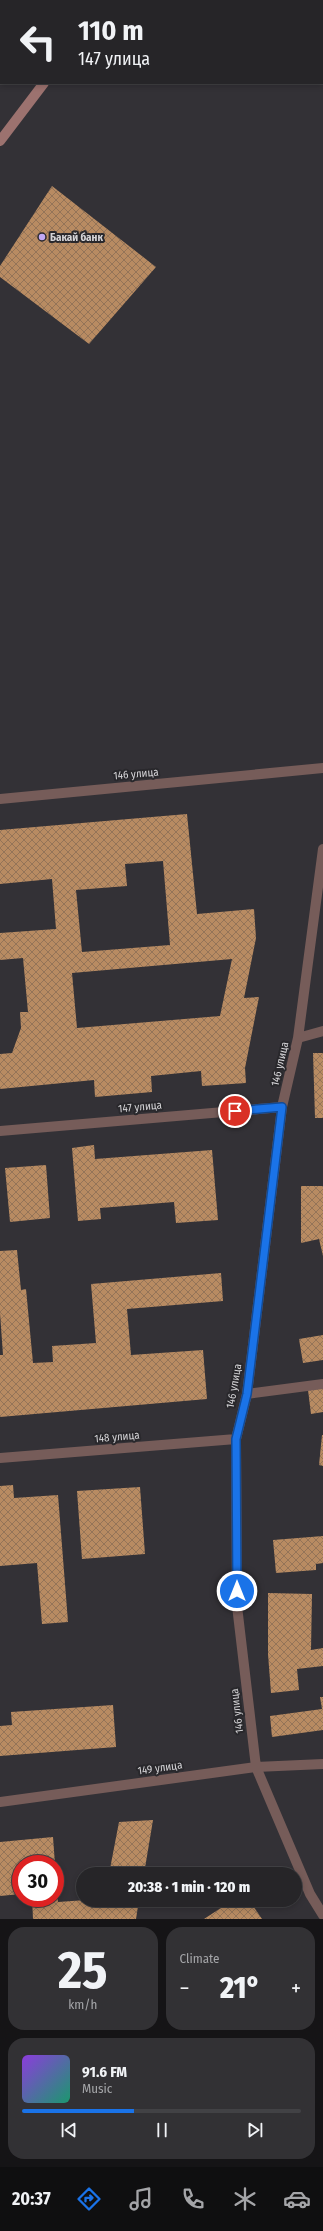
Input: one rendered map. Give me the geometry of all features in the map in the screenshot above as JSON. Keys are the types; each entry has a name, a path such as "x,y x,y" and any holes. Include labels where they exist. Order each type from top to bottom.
{"street":[{"path":"0,141 43,84"},
{"name":"146 улица","path":"0,799 323,768"},
{"name":"146 улица","path":"323,849 298,1038 282,1107 247,1394 236,1439 237,1606 256,1767 310,1894 323,1914"},
{"path":"298,1038 323,1031"},
{"name":"147 улица","path":"0,1131 282,1107"},
{"path":"247,1394 323,1384"},
{"name":"148 улица","path":"0,1458 236,1439"},
{"name":"149 улица","path":"0,1802 256,1767 323,1764"}],"building":[{"path":"52,186 156,267 89,344 0,277 0,266"},
{"path":"187,814 197,914 254,909 256,938 244,998 259,997 245,1068 246,1083 202,1086 201,1071 151,1076 152,1092 95,1097 94,1080 0,1089 0,1054 12,1053 21,1028 20,1012 28,1012 23,958 0,960 0,933 56,929 52,879 0,884 0,830","holes":["163,861 170,945 82,952 76,890 127,886 125,864","232,959 220,1016 77,1028 72,973"]},
{"path":"313,1053 323,1053 323,1118 315,1118"},
{"path":"94,1145 95,1159 212,1150 218,1220 176,1223 174,1202 100,1208 101,1219 78,1221 72,1148"},
{"path":"46,1165 50,1218 10,1222 5,1168"},
{"path":"301,1186 323,1186 323,1256 319,1239 301,1243"},
{"path":"17,1250 21,1290 26,1289 33,1363 53,1362 52,1346 96,1343 91,1284 221,1273 223,1301 127,1309 131,1355 203,1350 207,1399 0,1417 0,1355 3,1355 0,1313 0,1251"},
{"path":"323,1335 323,1360 303,1363 299,1339"},
{"path":"323,1388 323,1412 311,1414 308,1390"},
{"path":"323,1435 323,1466 319,1465"},
{"path":"13,1485 14,1498 58,1495 68,1622 42,1624 37,1563 0,1566 0,1486"},
{"path":"140,1487 145,1554 82,1559 77,1491"},
{"path":"323,1536 323,1563 316,1564 316,1570 276,1573 273,1540"},
{"path":"268,1593 312,1594 311,1650 323,1648 323,1666 297,1669 299,1690 271,1693 268,1654"},
{"path":"320,1697 323,1697 323,1730 272,1737 270,1716 322,1709"},
{"path":"113,1705 116,1747 0,1756 0,1726 12,1725 11,1712"},
{"path":"153,1820 145,1867 110,1867 119,1822"},
{"path":"53,1837 54,1855 12,1855 12,1895 0,1896 0,1842"},
{"path":"76,1901 76,1907 138,1907 136,1919 33,1919 32,1907 64,1907 64,1902"},
{"path":"222,1907 254,1907 262,1919 204,1919"}],"place":[{"name":"Бакай банк","path":"42,237"}],"route":[{"path":"235,1111 282,1107 247,1394 236,1439 237,1591"}]}
